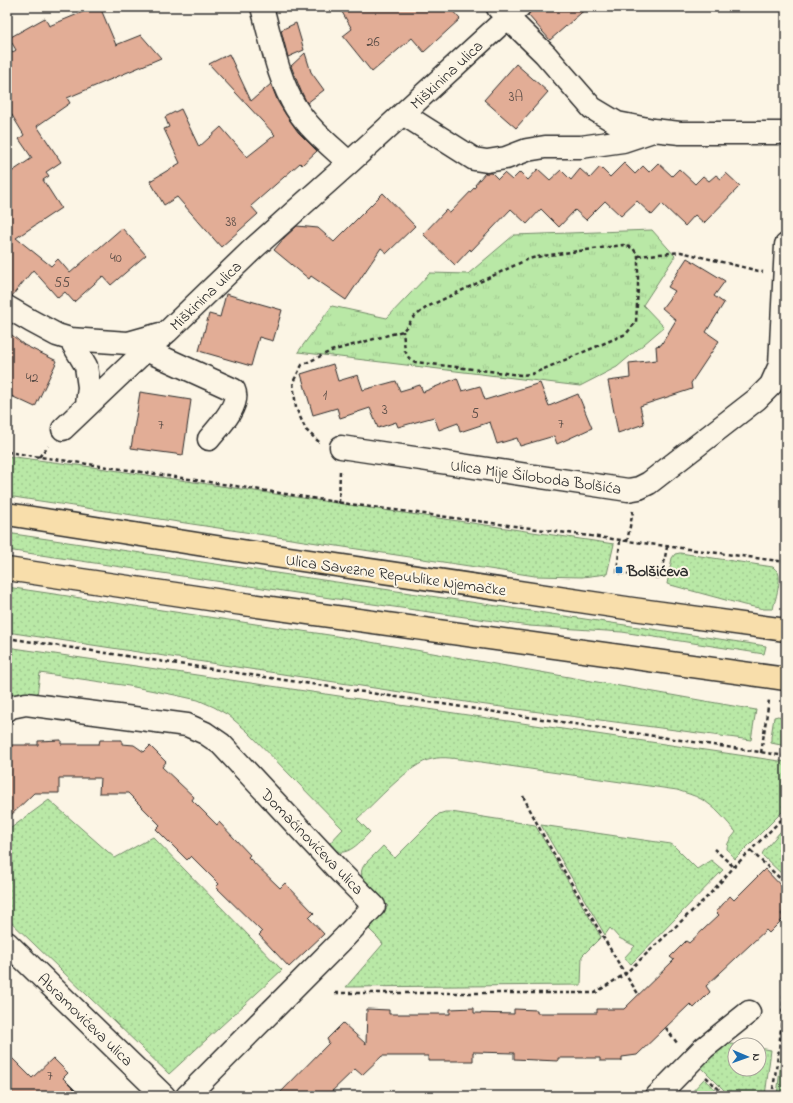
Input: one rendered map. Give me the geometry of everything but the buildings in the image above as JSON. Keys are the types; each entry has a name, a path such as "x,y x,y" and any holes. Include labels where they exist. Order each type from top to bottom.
{"main road":[{"name":"Ulica Savezne Republike Njemačke","path":"7,514 632,609 785,620"},
{"path":"7,569 236,603 786,680"}],"street":[{"path":"262,7 278,67 286,90 296,108 307,123 349,163"},
{"path":"508,10 592,108 617,123 653,130 680,133 786,133"},
{"name":"Miškinina ulica","path":"63,429 254,248 403,114 508,10"},
{"path":"403,114 474,159 487,161 506,158 527,150 545,147 581,147 623,141 653,130"},
{"name":"Ulica Mije Šiloboda Bolšića","path":"340,447 628,490 639,488 649,483 757,399 771,385 780,366 786,245"},
{"path":"7,307 57,335 70,339 128,343 166,332"},
{"path":"70,339 86,366 89,387 87,405"},
{"path":"146,350 234,390 236,393 236,398 230,413 210,439"},
{"name":"Domaćinovićeva ulica","path":"7,710 11,707 26,704 187,725 205,733 221,744 341,873 374,906 188,1096"},
{"name":"Abramovićeva ulica","path":"7,943 164,1096"},
{"path":"657,1096 704,1048 749,1012"}],"path":[{"path":"339,503 340,447 319,442 306,430 296,408 294,382 302,365 331,351 402,331 414,317 427,306 528,260 542,256 623,245 633,248 638,256 636,322 626,334 532,374 521,375 415,362 409,358 405,351 402,331"},
{"path":"638,256 682,252 784,277"},
{"path":"7,452 339,503 786,562"},
{"path":"627,542 637,488"},
{"path":"620,541 617,573 661,578 667,547"},
{"path":"785,620 786,591"},
{"path":"7,638 786,756"},
{"path":"761,753 768,710"},
{"path":"523,796 544,837 639,995"},
{"path":"335,993 595,993 625,974 708,896 734,867 786,816"},
{"path":"714,849 734,867"},
{"path":"750,851 786,884"},
{"path":"772,1096 779,1049 786,975"},
{"path":"666,1028 679,1046"},
{"path":"705,1076 726,1096"}],"green space":[{"path":"652,230 675,256 643,305 664,327 617,367 580,386 298,352 332,306 387,318 430,273 468,274 514,235"},
{"path":"7,456 92,467 614,544 607,574 582,577 535,576 7,496"},
{"path":"7,533 766,646 764,654 622,632 529,626 7,550"},
{"path":"680,553 773,567 778,572 779,580 773,609 764,609 744,605 667,584 672,558 675,554"},
{"path":"7,587 336,636 756,710 751,740 479,704 7,632"},
{"path":"7,647 786,762 786,808 735,859 727,849 727,846 736,832 711,806 695,796 677,790 467,760 436,758 423,762 393,784 357,819 370,832 356,846 345,852 339,852 328,845 343,829 247,731 228,715 198,700 129,686 40,673 37,696 7,701"},
{"path":"778,716 786,719 786,746 771,743 774,717"},
{"path":"49,800 115,858 153,837 282,970 169,1074 7,918 7,831"},
{"path":"445,812 535,825 601,937 582,956 581,985 346,987 383,944 369,929 388,906 372,893 364,882 362,870 365,864 383,846 395,858 439,814"},
{"path":"541,825 671,844 697,869 711,860 723,870 631,964 624,958 635,946 619,938 610,928 605,935"},
{"path":"786,825 786,878 762,855"},
{"path":"786,1014 786,1096 777,1096"},
{"path":"727,1044 727,1077 767,1077 767,1049 771,1050 765,1096 730,1096 697,1063 719,1046"},
{"path":"704,1079 722,1096 688,1096"}],"place":[{"name":"Bolšićeva","path":"619,570"}]}
